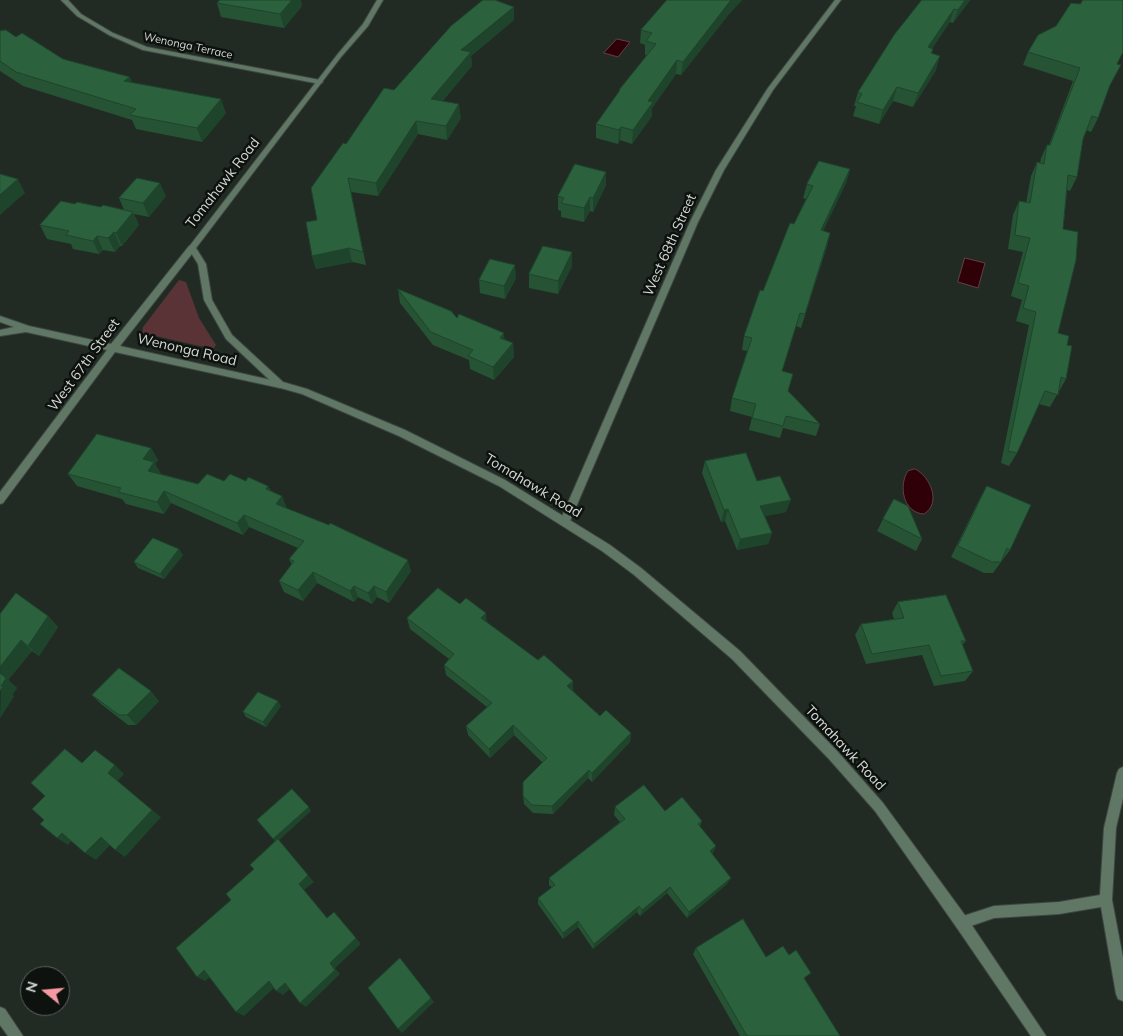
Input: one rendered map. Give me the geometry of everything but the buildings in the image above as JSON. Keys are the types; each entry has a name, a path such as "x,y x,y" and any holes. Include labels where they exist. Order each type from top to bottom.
{"street":[{"name":"Wenonga Terrace","path":"64,0 87,20 111,34 145,49 320,82"},
{"name":"West 68th Street","path":"565,522 694,222 717,176 770,89 838,0"},
{"name":"Tomahawk Road","path":"381,1 366,25 192,248 202,264 208,300 229,337 280,385 304,391 453,457 502,483 565,522 637,571 736,655 833,755 879,807 962,923 1039,1036"},
{"name":"West 67th Street","path":"0,500 114,347 192,248"},
{"name":"Wenonga Road","path":"0,319 28,328 280,385"},
{"path":"0,333 28,328"},
{"path":"1123,773 1110,828 1106,900 1123,994"},
{"path":"962,923 994,912 1059,908 1106,900"},
{"path":"0,1014 16,1036"}],"shaded area":[{"path":"617,39 630,42 618,57 604,53"},
{"path":"965,258 985,263 978,288 958,282"},
{"path":"179,280 186,282 199,318 216,345 213,349 142,333 143,327"},
{"path":"915,469 925,477 932,490 932,503 924,514 911,509 904,497 903,483 905,477 908,471"}]}
